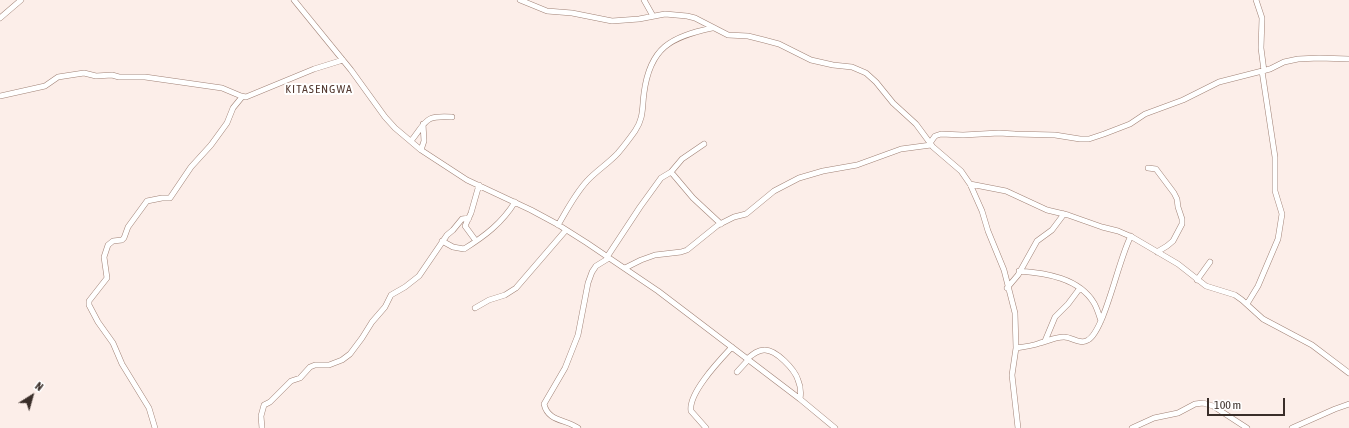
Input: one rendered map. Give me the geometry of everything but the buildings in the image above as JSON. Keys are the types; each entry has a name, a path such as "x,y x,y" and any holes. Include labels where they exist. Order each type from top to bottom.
{"street":[{"path":"0,18 21,0"},
{"path":"294,0 343,60 395,128 421,150 453,172 558,225 625,268 748,359 835,428"},
{"path":"520,0 547,12 572,13 612,21 639,19 665,14 687,16 695,18 728,35 748,36 773,42 811,60 852,67 866,73 876,82 893,103 916,124 931,144 955,165 970,184 982,211 988,231 1004,270 1015,312 1016,348 1012,375 1018,428"},
{"path":"644,0 653,16"},
{"path":"1247,304 1258,286 1278,239 1282,214 1275,191 1275,157 1261,48 1262,18 1256,0"},
{"path":"558,225 587,180 618,153 638,124 642,117 644,93 648,75 652,64 661,50 677,38 712,28"},
{"path":"931,144 935,136 941,134 963,135 999,133 1055,135 1089,139 1130,124 1145,114 1190,97 1219,82 1263,71 1284,62 1298,59 1318,58 1349,59"},
{"path":"0,96 45,86 58,77 84,73 96,76 112,75 120,77 146,77 222,88 242,97 246,97 314,69 343,60"},
{"path":"155,428 149,408 122,364 112,343 98,322 89,305 90,301 107,278 104,257 108,245 113,241 122,240 124,238 128,227 147,201 170,198 191,167 211,145 227,123 233,108 242,97"},
{"path":"411,141 427,120 433,117 452,117"},
{"path":"421,150 424,141 424,124"},
{"path":"578,428 574,425 563,422 547,412 544,404 565,368 578,335 590,277 596,266 608,257 647,196 662,178 671,172 680,161 704,144"},
{"path":"625,268 655,255 687,250 721,224 734,217 746,214 774,191 805,176 857,165 897,150 931,144"},
{"path":"1148,168 1156,170 1174,193 1182,218 1182,224 1173,241 1157,252"},
{"path":"671,172 693,198 721,224"},
{"path":"970,184 1006,191 1047,210 1064,214 1131,236 1178,264 1197,280 1210,288 1235,295 1263,319 1312,345 1349,373"},
{"path":"476,241 465,226 469,218 479,185"},
{"path":"442,242 460,249 464,249 502,220 515,202"},
{"path":"1008,288 1037,242 1052,230 1064,214"},
{"path":"262,428 261,416 264,405 270,402 291,381 300,378 310,367 329,365 342,360 350,354 372,322 385,307 391,295 405,287 419,276 432,259 442,242 462,219 469,218"},
{"path":"476,308 489,300 505,295 516,288 566,230"},
{"path":"1016,348 1060,337 1067,337 1076,341 1087,341 1101,321 1124,249 1131,236"},
{"path":"1197,280 1210,262"},
{"path":"1020,271 1050,275 1080,288 1094,303 1101,321"},
{"path":"1046,341 1055,317 1068,304 1080,288"},
{"path":"706,428 691,411 691,403 697,390 732,347"},
{"path":"737,372 757,351 768,350 777,355 796,376 801,390 800,399"},
{"path":"1132,428 1154,418 1178,413 1195,404 1203,403 1213,406 1247,428"},
{"path":"1292,428 1349,404"},
{"path":"563,422 565,428"}],"district":[{"name":"KITASENGWA","path":"319,89"}]}
